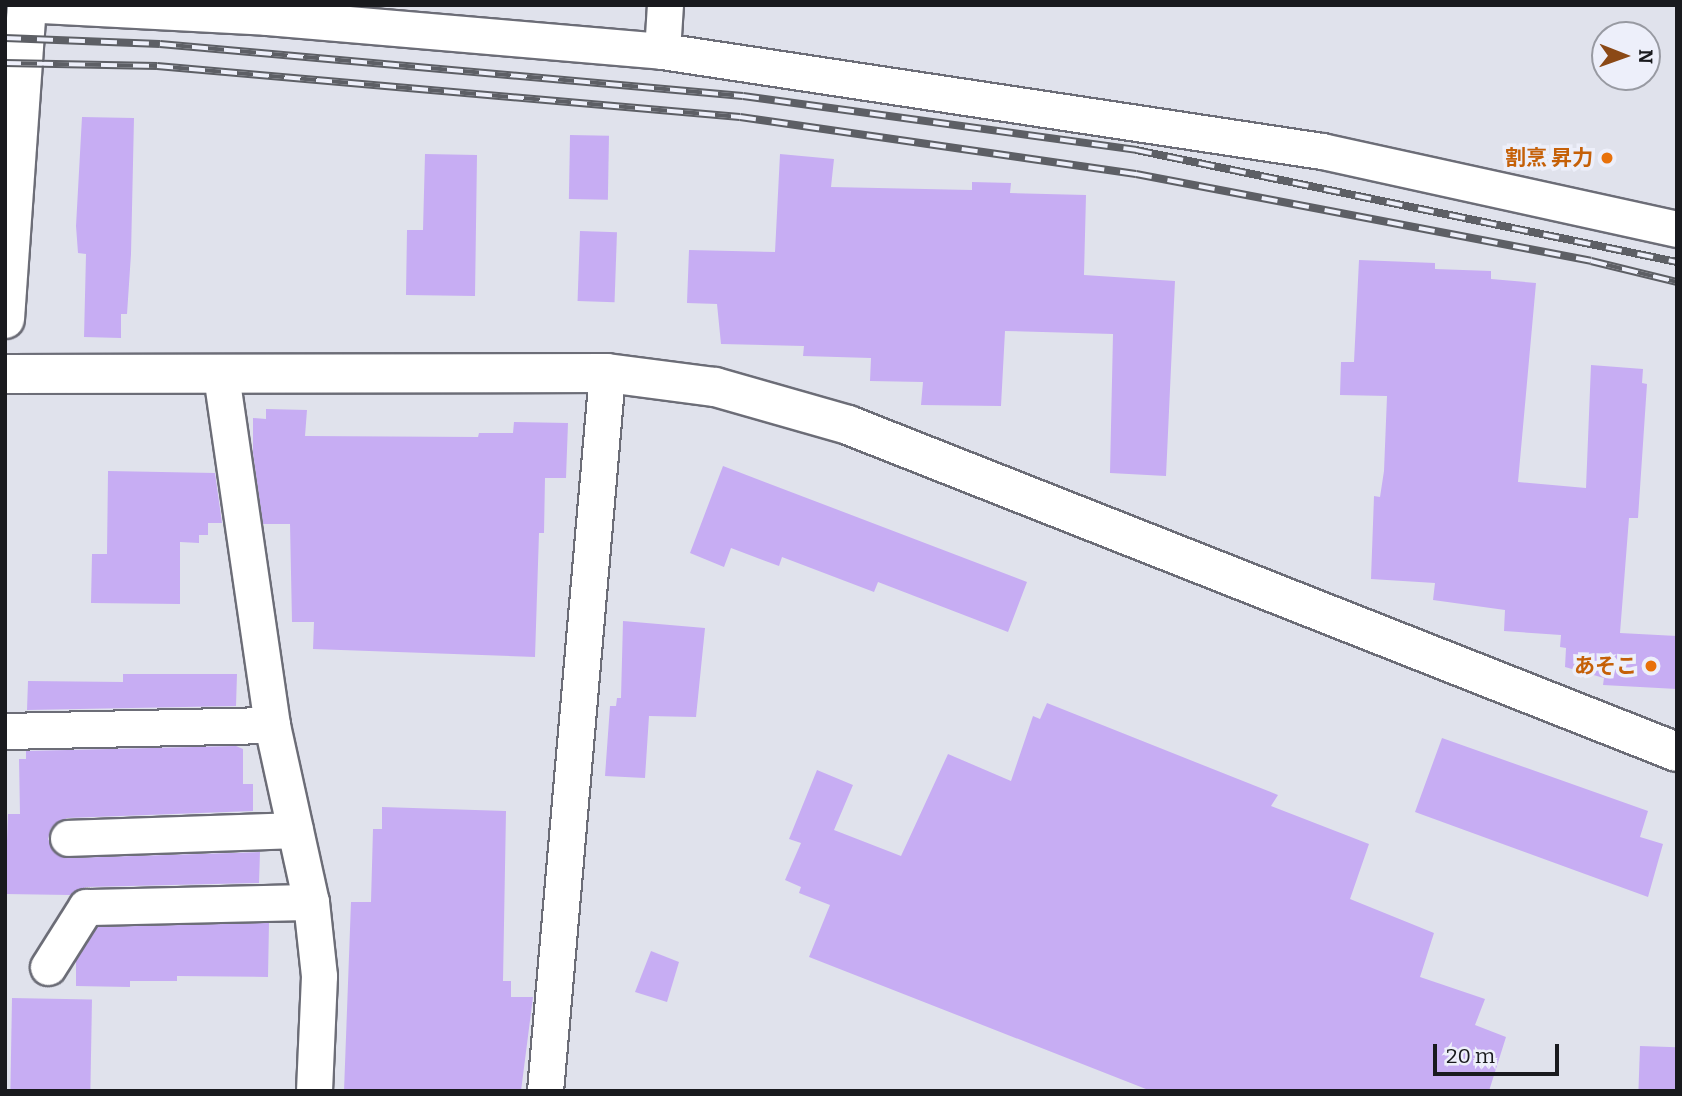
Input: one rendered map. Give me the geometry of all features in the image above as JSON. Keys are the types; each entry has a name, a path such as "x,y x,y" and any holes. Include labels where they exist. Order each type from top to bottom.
{"street":[{"path":"5,319 27,5"},
{"path":"40,5 267,17 662,51 1322,151 1677,229"},
{"path":"662,51 664,5"},
{"path":"545,1091 607,373"},
{"path":"5,374 607,373 715,387 848,425 1677,752"},
{"path":"221,375 272,725 311,902 319,976 314,1091"},
{"path":"5,731 272,725"},
{"path":"68,838 295,830"},
{"path":"48,967 86,907 311,902"}],"building":[{"path":"82,117 134,118 131,254 127,314 121,314 121,338 84,337 86,254 78,253 76,226"},
{"path":"570,135 609,136 608,200 569,199"},
{"path":"425,154 477,155 475,296 406,295 407,230 423,230"},
{"path":"780,154 834,159 831,187 972,190 972,182 1011,183 1010,193 1086,195 1084,275 1175,281 1166,476 1110,473 1113,334 1005,331 1001,406 921,405 923,382 870,381 871,358 803,356 804,346 721,344 717,304 687,303 689,250 775,252"},
{"path":"580,231 617,232 615,302 578,301"},
{"path":"1359,260 1435,263 1435,269 1491,271 1491,279 1536,283 1518,482 1586,488 1591,365 1643,369 1642,383 1647,384 1638,518 1629,518 1620,633 1677,636 1677,689 1603,685 1604,678 1565,667 1566,648 1560,647 1561,635 1504,631 1505,610 1433,600 1435,583 1371,579 1374,496 1380,497 1384,471 1387,396 1340,395 1341,362 1354,362"},
{"path":"266,409 307,410 305,436 478,437 479,433 513,433 514,422 568,423 566,478 545,478 544,533 539,533 535,657 313,649 314,622 292,622 290,524 263,524 253,453 253,418 266,419"},
{"path":"723,466 1027,582 1008,632 878,582 874,592 782,557 779,566 731,548 724,567 690,553"},
{"path":"108,471 215,473 222,523 208,523 208,535 199,535 199,543 180,542 180,604 91,603 92,554 107,554"},
{"path":"623,621 705,628 696,717 649,716 645,778 605,776 610,706 616,706 617,698 621,698"},
{"path":"123,674 237,674 236,706 27,710 28,681 123,682"},
{"path":"1047,703 1278,795 1271,806 1369,844 1350,899 1434,933 1420,977 1485,999 1475,1025 1506,1037 1489,1091 1151,1091 809,957 830,905 799,893 801,887 785,880 801,843 789,839 817,770 853,785 834,830 901,856 948,754 1011,781 1033,716 1040,719"},
{"path":"1442,738 1648,811 1640,837 1663,844 1648,897 1415,812"},
{"path":"236,746 243,749 243,784 253,784 253,811 67,818 51,828 48,839 58,855 69,858 260,852 259,883 86,887 70,895 5,894 8,814 20,814 19,759 26,759 26,751"},
{"path":"382,807 506,811 503,981 511,981 511,997 533,997 521,1091 344,1091 351,902 371,902 373,829 382,829"},
{"path":"269,923 268,977 177,976 177,981 130,981 130,987 76,986 76,960 97,927"},
{"path":"651,951 679,962 667,1002 635,992"},
{"path":"12,998 92,999 90,1091 10,1091"},
{"path":"1640,1046 1677,1047 1675,1091 1638,1091"}],"railway":[{"path":"5,38 160,44 743,96 1136,150 1677,262"},
{"path":"5,63 157,66 740,117 1136,174 1591,261 1677,282"}],"place":[{"name":"割烹 昇力","path":"1607,158"},
{"name":"あそこ","path":"1651,666"}]}
